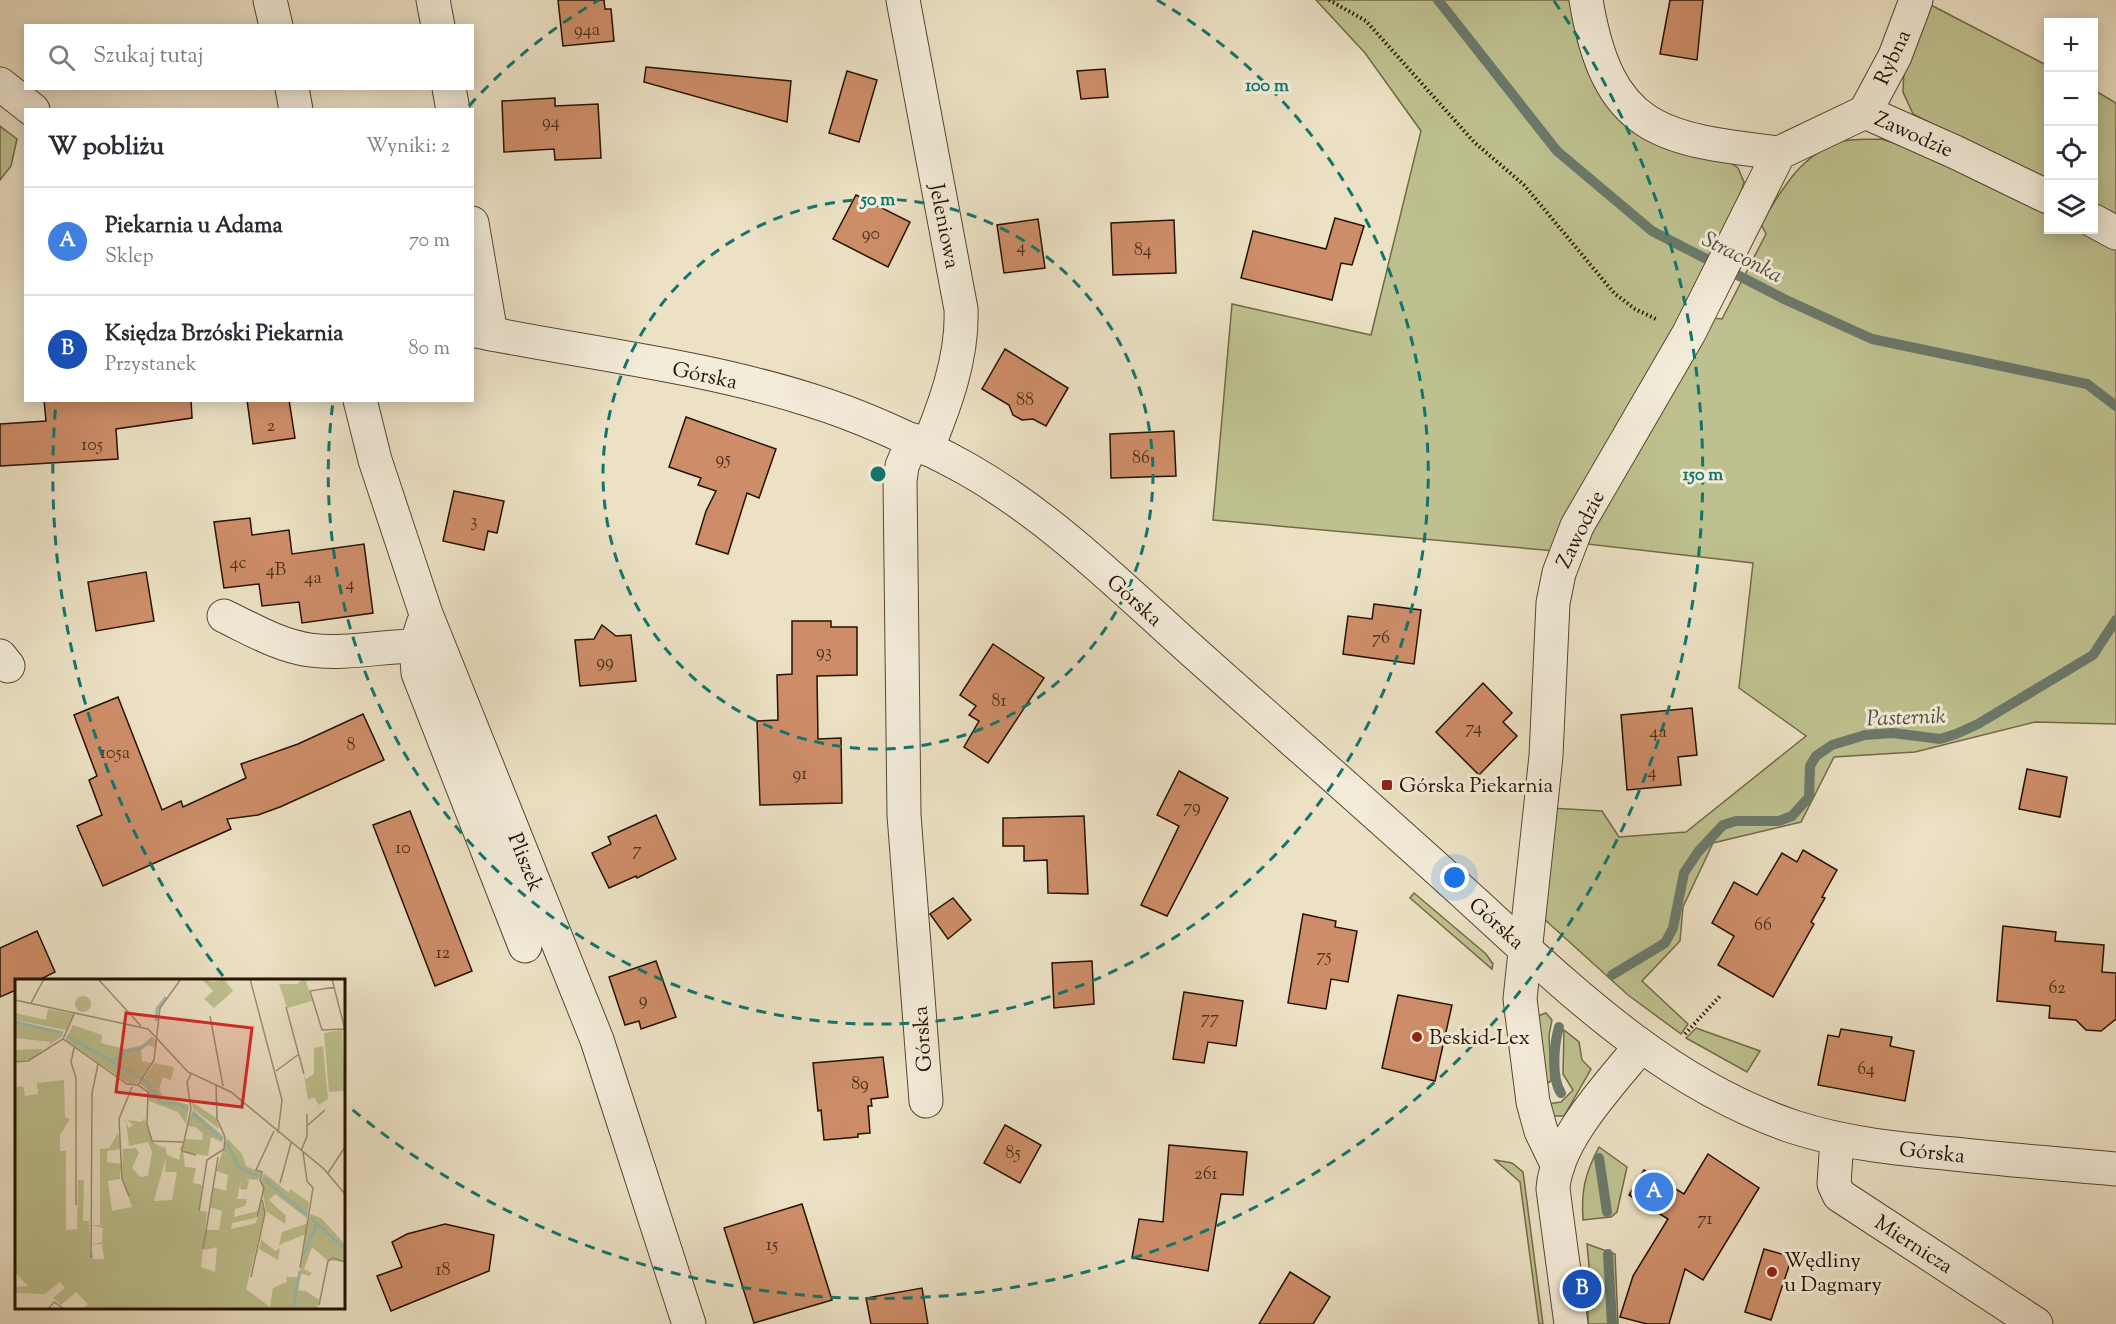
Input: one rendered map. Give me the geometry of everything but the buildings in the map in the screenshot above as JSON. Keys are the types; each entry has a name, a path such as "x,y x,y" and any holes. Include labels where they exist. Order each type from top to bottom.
{"street":[{"path":"270,0 276,24"},
{"path":"433,0 438,24"},
{"name":"Jeleniowa","path":"903,0 914,71 961,309 962,332 938,422 920,445"},
{"path":"1586,0 1592,35 1601,63 1625,105 1649,123 1683,138 1779,153"},
{"name":"Rybna","path":"1865,112 1895,56 1916,0"},
{"path":"0,84 30,108"},
{"path":"292,90 296,108"},
{"path":"449,90 453,108"},
{"name":"Zawodzie","path":"1558,1166 1541,1131 1533,1102 1521,1019 1524,948 1546,756 1553,603 1558,573 1577,526 1689,333 1779,153 1865,112 1955,152 2044,196"},
{"path":"2098,223 2116,233"},
{"name":"Górska","path":"474,245 482,332 765,387 847,412 920,445 970,471 1010,497 1089,559 1524,948 1640,1047 1680,1075 1717,1095 1792,1127 1837,1139 1896,1149 2116,1168"},
{"name":"Pliszek","path":"360,402 375,460 426,614 597,1040 689,1324"},
{"name":"Górska","path":"920,445 902,466 900,482 904,816 926,1101"},
{"path":"426,614 416,646 418,673 525,946"},
{"path":"224,616 268,637 309,650 339,651 382,646 416,646"},
{"path":"1571,1324 1553,1189 1558,1166 1574,1134 1640,1047"},
{"name":"Miernicza","path":"1837,1139 1834,1184 1839,1196 2036,1324"}],"path":[{"path":"1329,0 1366,21 1474,142 1524,185 1614,293 1635,309 1689,333"},
{"path":"1680,1042 1720,996"}],"green space":[{"path":"1316,0 1578,0 1594,63 1738,168 1744,182 1738,202 1668,340 1555,551 1213,520 1232,304 1371,335 1421,131 1365,53"},
{"path":"1929,4 2044,64 2044,183 1913,114 1903,92 1904,70"},
{"path":"2098,92 2116,103 2116,221 2098,211"},
{"path":"0,126 17,139 11,166 0,180"},
{"path":"1881,139 1952,160 2044,209 2044,234 2091,234 2116,247 2116,724 2035,722 1915,752 1834,757 1801,822 1713,843 1683,907 1680,941 1642,981 1688,1024 1681,1034 1628,995 1543,918 1551,808 1602,811 1619,837 1686,832 1806,736 1739,688 1753,563 1578,543 1712,318 1722,319 1766,234 1761,224 1784,187 1803,165 1826,148 1840,142"},
{"path":"1414,893 1486,954 1493,964 1492,969 1410,898"},
{"path":"1546,1013 1552,1020 1549,1035 1551,1081 1546,1084 1548,1104 1561,1102 1573,1090 1563,1074 1564,1030 1579,1042 1582,1060 1591,1069 1564,1116 1549,1116 1532,1018"},
{"path":"1696,1028 1760,1051 1747,1072 1686,1038"},
{"path":"1599,1147 1627,1167 1617,1212 1611,1217 1583,1220 1585,1182"},
{"path":"1495,1160 1512,1163 1523,1172 1543,1324 1539,1324 1520,1182"},
{"path":"1587,1244 1615,1254 1618,1324 1588,1324 1588,1310 1593,1309"}],"waterway":[{"name":"Straconka","path":"1438,0 1557,151 1652,231 1786,300 1872,339 2087,384 2116,406"},
{"name":"Pasternik","path":"1612,975 1665,943 1673,928 1684,873 1698,852 1723,825 1736,821 1779,821 1792,816 1809,797 1810,766 1816,756 1832,745 1865,735 1893,733 1940,739 1956,734 1978,724 2093,655 2116,620"},
{"name":"Pasternik","path":"1559,1027 1555,1070 1561,1093"},
{"name":"Pasternik","path":"1599,1158 1607,1212"},
{"name":"Pasternik","path":"1608,1254 1612,1324"}],"place":[{"name":"Górska Piekarnia","path":"1387,785"},
{"name":"Beskid-Lex","path":"1417,1037"},
{"name":"Piekarnia u Adama","path":"1654,1192"},
{"name":"Wędliny u Dagmary","path":"1772,1272"},
{"name":"Księdza Brzóski Piekarnia","path":"1582,1289"}]}
